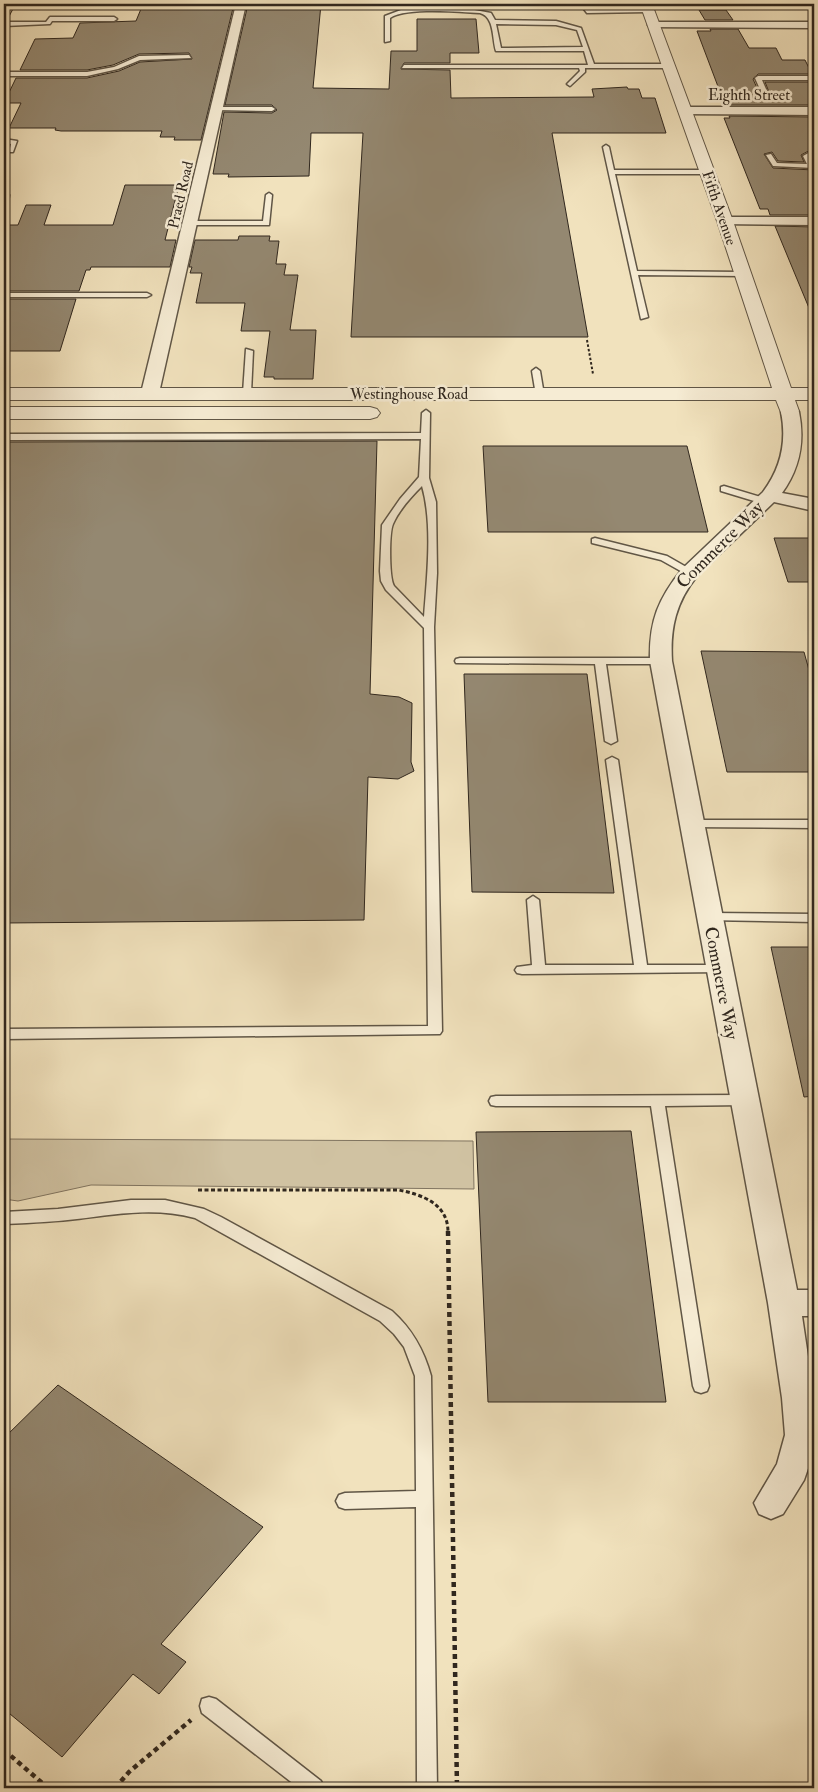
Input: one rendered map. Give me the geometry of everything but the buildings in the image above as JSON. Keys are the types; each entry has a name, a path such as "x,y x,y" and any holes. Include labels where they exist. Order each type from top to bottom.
{"main road":[{"path":"4,14 8,4"}],"street":[{"name":"Praed Road","path":"150,393 218,109 241,4"},
{"path":"649,13 809,25 811,38"},
{"name":"Fifth Avenue","path":"649,13 707,172 787,408"},
{"name":"Eighth Street","path":"685,111 814,111"},
{"path":"724,221 814,221"},
{"name":"Westinghouse Road","path":"4,394 247,393 426,404 540,407 597,395 787,408 814,394"},
{"name":"Westinghouse Road","path":"406,413 426,404 446,413"},
{"name":"Commerce Way","path":"771,1502 792,1470 802,1435 784,1303 691,824 661,661 660,642 665,611 670,598 690,572 767,499 780,483 792,451 793,425 787,408"},
{"name":"Westinghouse Road","path":"4,413 386,413"},
{"name":"Commerce Way","path":"767,499 814,504"},
{"path":"784,1303 814,1303"}],"lane":[{"path":"583,4 587,11 649,13"},
{"path":"387,41 387,17 394,13 409,11 473,11 486,13 491,16 498,53 586,49"},
{"path":"4,24 42,24 50,19 114,18"},
{"path":"493,22 556,23 579,29 592,66"},
{"path":"4,74 86,74 116,68 140,58 189,57"},
{"path":"570,84 583,71 582,66"},
{"path":"404,67 668,66"},
{"path":"766,96 758,78 814,78"},
{"path":"218,109 272,109"},
{"path":"4,141 15,142 11,151"},
{"path":"606,147 644,317"},
{"path":"813,166 806,156 814,152"},
{"path":"768,155 775,165 813,166"},
{"path":"612,172 707,172"},
{"path":"4,192 6,195 4,202"},
{"path":"191,223 266,223 269,195"},
{"path":"634,273 741,274"},
{"path":"4,295 147,295"},
{"path":"247,393 249,351"},
{"path":"536,371 540,407"},
{"path":"4,1034 435,1031 429,627 432,574 431,502 424,478 426,404"},
{"path":"4,437 426,436"},
{"path":"424,478 403,501 387,526 385,571 386,581 390,588 429,627"},
{"path":"724,489 767,499"},
{"path":"595,541 664,558 690,572"},
{"path":"460,660 661,661"},
{"path":"600,661 612,741"},
{"path":"612,760 641,969"},
{"path":"691,824 814,824"},
{"path":"533,900 539,970"},
{"path":"709,918 814,918"},
{"path":"522,970 719,969"},
{"path":"657,1100 701,1386"},
{"path":"496,1101 744,1100"},
{"path":"4,1218 48,1217 148,1205 183,1207 200,1212 386,1316 410,1340 418,1357 423,1376 427,1788"},
{"path":"345,1501 424,1499"},
{"path":"209,1706 314,1788"}],"path":[{"path":"587,340 597,395"},
{"path":"190,1190 399,1190 416,1193 434,1201 442,1209 448,1223 457,1788"},
{"path":"115,1788 129,1772 209,1706"},
{"path":"4,1750 48,1788"}],"shaded area":[{"path":"4,1139 473,1141 474,1189 91,1185 18,1201 4,1199"}]}
